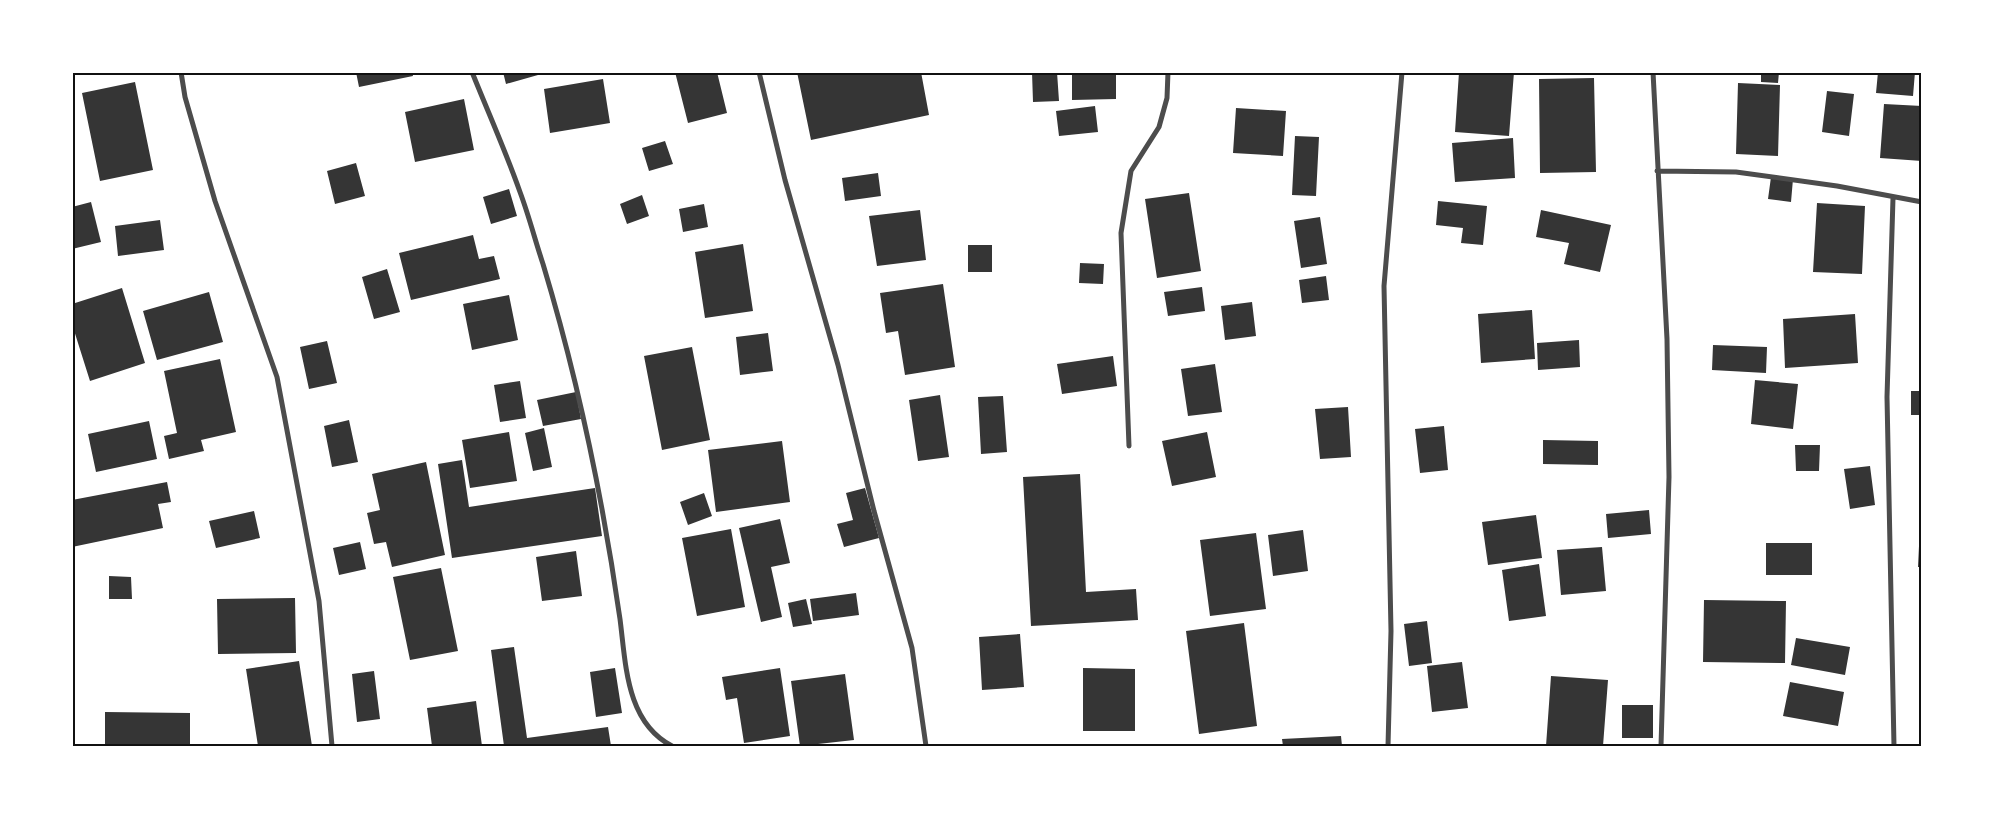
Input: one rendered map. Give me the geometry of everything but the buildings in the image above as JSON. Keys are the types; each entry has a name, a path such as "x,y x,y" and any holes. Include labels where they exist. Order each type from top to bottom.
{"street":[{"path":"181,72 185,97 215,201 277,377 319,601 332,746"},
{"path":"472,72 521,192 565,339 591,456 610,560 628,682 638,714 650,732 672,746"},
{"path":"759,72 785,180 838,365 874,511 912,648 926,746"},
{"path":"1129,446 1121,232 1131,171 1159,127 1167,98 1168,72"},
{"path":"1388,746 1391,631 1384,286 1402,72"},
{"path":"1653,72 1667,339 1669,477 1661,746"},
{"path":"1657,171 1736,172 1837,186 1922,202"},
{"path":"1893,198 1887,397 1894,746"}]}
